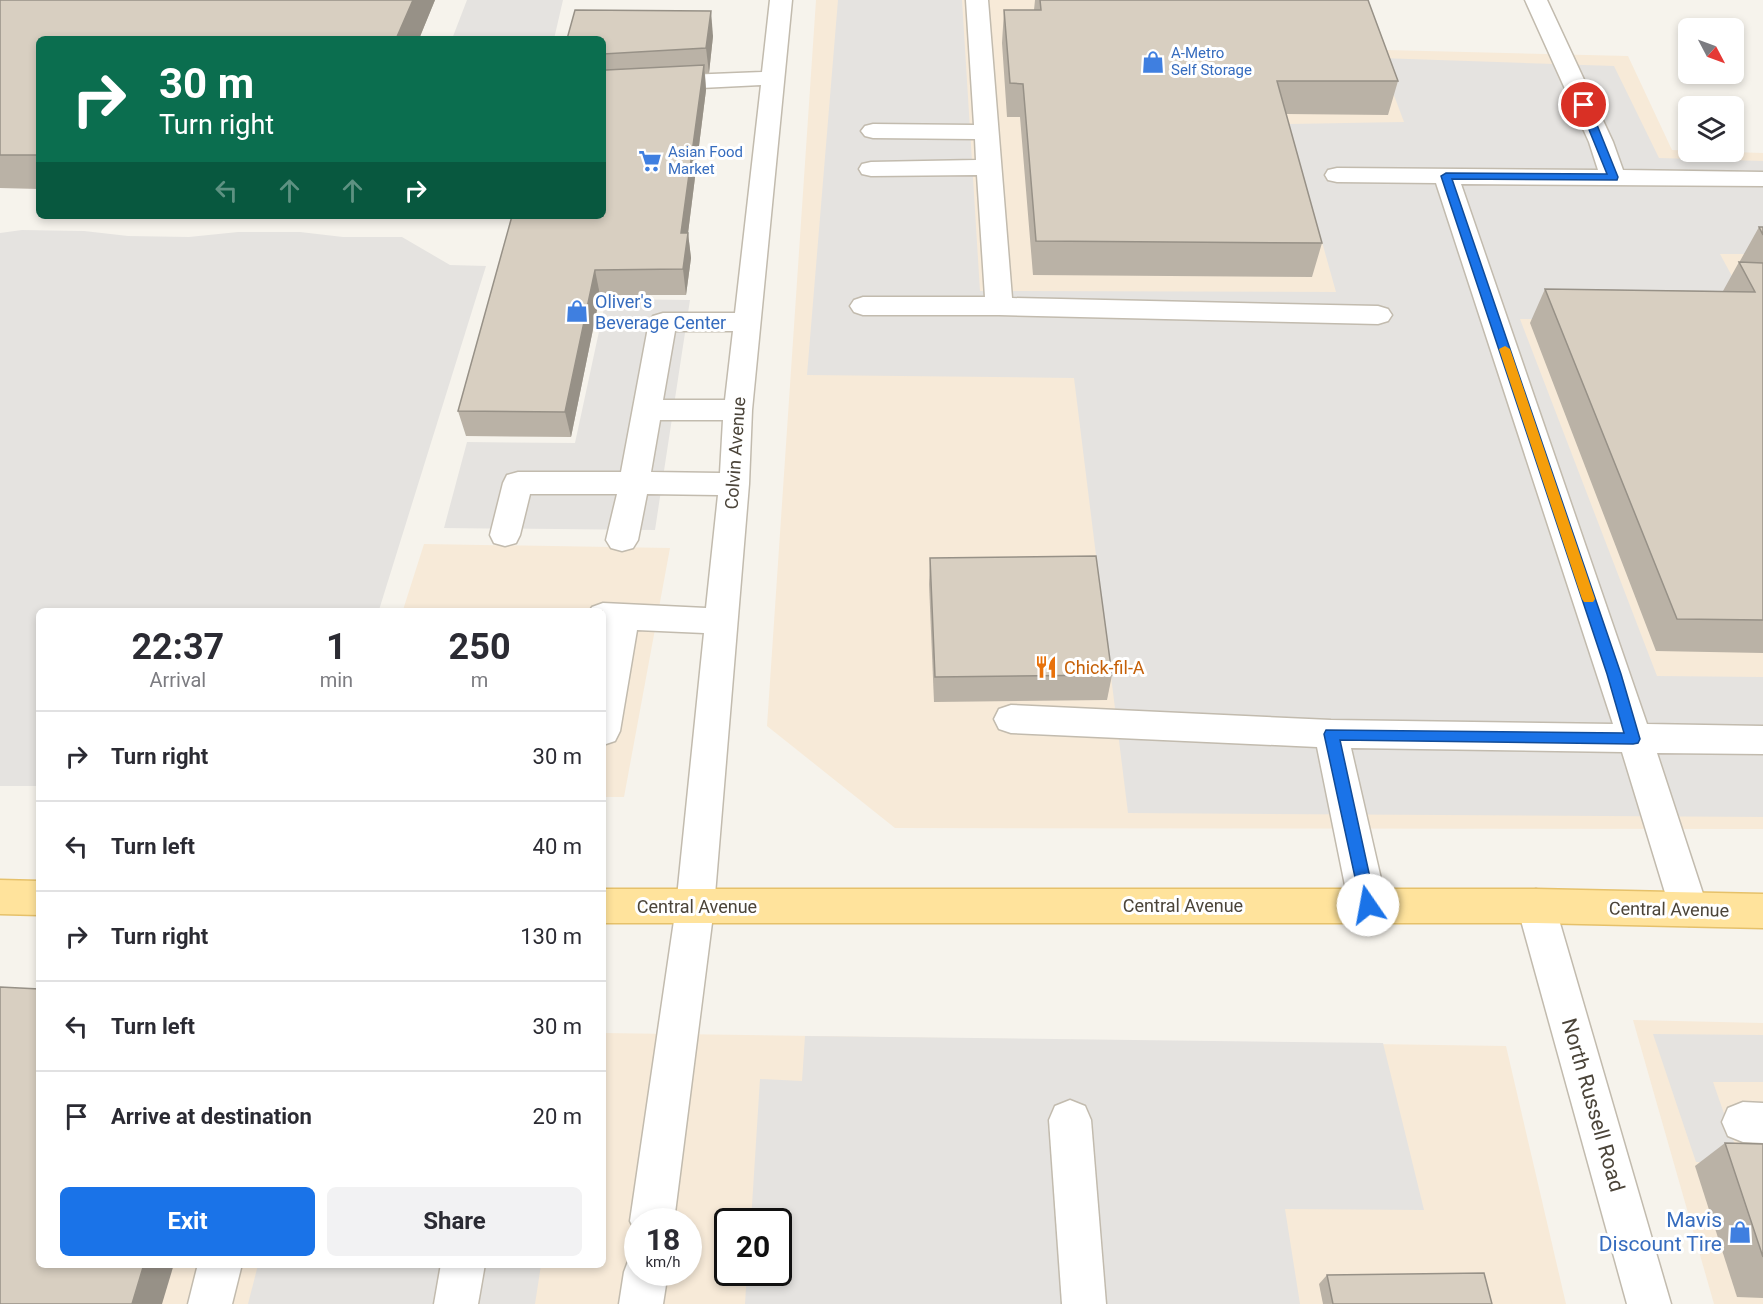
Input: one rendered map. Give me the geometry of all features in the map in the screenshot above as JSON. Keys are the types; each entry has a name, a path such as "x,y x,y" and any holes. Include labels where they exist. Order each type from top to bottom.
{"main road":[{"path":"0,897 36,898"},
{"name":"Central Avenue","path":"606,906 1368,905 1763,911"}],"street":[{"name":"Colvin Avenue","path":"654,1208 695,907 734,484 738,410 781,0"},
{"path":"977,0 999,306"},
{"path":"1536,0 1601,142 1613,177"},
{"path":"634,84 773,78"},
{"path":"873,131 986,132"},
{"path":"871,169 989,167"},
{"path":"1337,175 1763,179"},
{"path":"1446,176 1614,674 1689,909"},
{"path":"863,306 999,306 1378,315"},
{"path":"622,540 663,322 747,322"},
{"path":"648,410 738,410"},
{"path":"505,535 518,483 734,484"},
{"path":"606,696 613,616 720,621"},
{"path":"1011,720 1331,734 1763,740"},
{"path":"1331,734 1368,905"},
{"name":"North Russell Road","path":"1536,906 1649,1304"},
{"path":"1070,1120 1084,1304"},
{"path":"210,1304 219,1268"},
{"path":"456,1304 462,1268"},
{"path":"641,1304 644,1286"}],"shaded area":[{"path":"467,0 563,0 555,36 453,36"},
{"path":"816,0 1367,0 1386,50 1628,56 1672,150 1678,150 1678,162 1744,162 1744,152 1763,153 1763,829 895,828 767,726"},
{"path":"838,0 962,0 980,291 1336,292 1289,124 1404,122 1380,58 1614,66 1659,158 1678,159 1678,162 1763,161 1763,254 1720,254 1740,291 1703,291 1718,321 1520,319 1657,676 1763,677 1763,817 1128,813 1074,378 807,375"},
{"path":"22,230 84,231 128,236 189,237 238,232 300,232 343,237 402,237 450,265 486,266 380,608 36,608 36,786 0,786 0,233"},
{"path":"606,299 690,300 655,530 444,528 467,442 575,443"},
{"path":"424,544 670,548 624,797 606,797 606,608 404,608"},
{"path":"1633,1020 1763,1023 1763,1304 1714,1304"},
{"path":"606,1033 1506,1046 1566,1304 60,1304 72,1268 606,1268"},
{"path":"1653,1034 1763,1035 1763,1082 1713,1082 1741,1162 1696,1162"},
{"path":"805,1036 1383,1043 1424,1210 1285,1209 1300,1304 745,1304 746,1286 792,1286 792,1208 752,1208 760,1079 802,1081"},
{"path":"257,1268 541,1268 535,1304 248,1304"}],"building":[{"path":"0,0 413,0 397,36 36,36 36,155 0,155"},
{"path":"1040,0 1368,0 1398,81 1277,81 1322,243 1036,241 1023,84 1010,83 1004,10 1041,10"},
{"path":"575,10 711,11 706,48 606,54 606,36 568,36"},
{"path":"704,65 681,233 688,233 683,269 595,270 565,412 458,411 511,219 606,219 606,70"},
{"path":"1739,262 1763,263 1763,620 1677,619 1545,289 1755,292"},
{"path":"1096,556 1112,675 935,677 930,558"},
{"path":"0,987 36,989 36,1268 143,1268 132,1304 0,1304"},
{"path":"1725,1143 1763,1144 1763,1257"},
{"path":"1484,1273 1492,1304 1333,1304 1327,1275"}],"slow traffic":[{"path":"1505,349 1588,599"}],"place":[{"name":"A-Metro Self Storage","path":"1153,62"},
{"name":"Asian Food Market","path":"650,161"},
{"name":"Oliver's Beverage Center","path":"577,311"},
{"name":"Chick-fil-A","path":"1046,667"},
{"name":"Mavis Discount Tire","path":"1740,1232"}],"route":[{"path":"1368,905 1331,734 1633,739 1614,674 1446,176 1613,177 1601,142 1584,105"}]}
